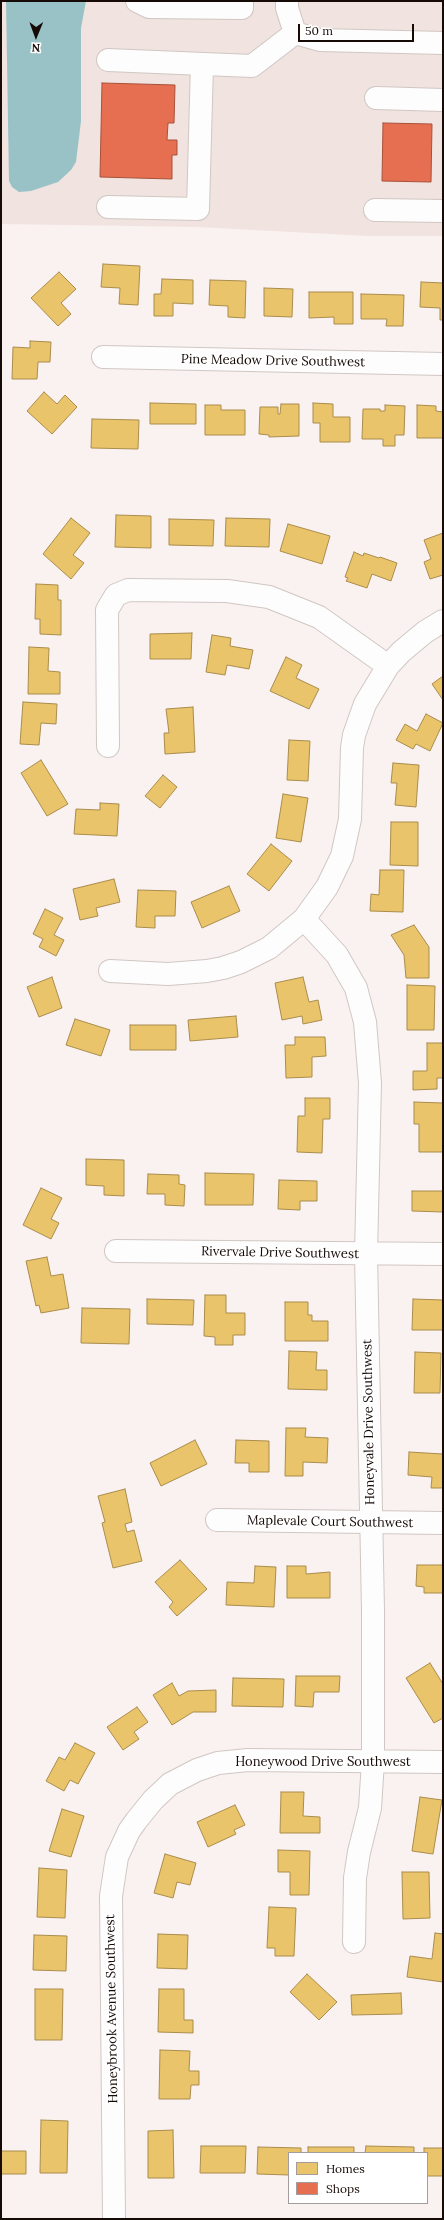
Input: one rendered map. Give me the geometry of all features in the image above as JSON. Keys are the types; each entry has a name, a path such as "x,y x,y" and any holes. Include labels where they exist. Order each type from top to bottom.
{"street":[{"path":"137,1 149,7 242,8 242,1"},
{"path":"287,1 287,8 295,34"},
{"path":"295,34 320,40 443,43"},
{"path":"108,60 252,66 295,34"},
{"path":"108,207 198,209 202,64"},
{"path":"376,98 443,100"},
{"path":"375,210 443,211"},
{"name":"Pine Meadow Drive Southwest","path":"103,357 443,364"},
{"path":"108,746 106,610 116,595 128,590 227,591 269,598 319,617 388,666"},
{"path":"110,971 168,974 207,971 223,968 241,962 269,948 304,919 327,887 342,856 350,819 350,759 354,735 365,704 388,666 413,642 443,621"},
{"name":"Honeyvale Drive Southwest","path":"304,919 328,944 344,964 356,988 365,1022 371,1098 366,1254 374,1643 373,1761 370,1808 359,1852 355,1878 354,1942"},
{"name":"Rivervale Drive Southwest","path":"116,1251 443,1254"},
{"name":"Maplevale Court Southwest","path":"216,1520 443,1523"},
{"name":"Honeywood Drive Southwest","path":"146,1808 161,1792 180,1778 218,1763 248,1760 443,1762"},
{"name":"Honeybrook Avenue Southwest","path":"114,2219 110,1896 117,1857 129,1831 146,1808"}],"shaded area":[{"path":"1,1 443,1 443,236 367,236 198,227 1,224"}],"water":[{"path":"6,1 86,1 81,28 81,121 76,162 71,170 58,182 31,191 19,192 12,187 9,181"}],"building: Homes":[{"path":"103,264 140,266 138,305 119,304 120,288 101,287"},
{"path":"59,272 76,289 61,303 71,314 58,326 31,298"},
{"path":"162,279 193,280 193,304 173,303 173,316 154,316 154,294 161,294"},
{"path":"210,280 246,281 245,318 228,317 228,306 209,305"},
{"path":"421,282 443,283 443,320 440,320 440,308 420,307"},
{"path":"264,288 293,289 292,317 264,316"},
{"path":"309,292 353,292 353,324 334,324 334,317 309,318"},
{"path":"361,294 404,295 403,326 386,326 387,319 361,319"},
{"path":"30,341 51,342 50,362 38,362 37,379 12,379 13,347 30,348"},
{"path":"44,392 57,404 65,395 77,407 52,434 27,411"},
{"path":"150,403 196,404 196,424 150,424"},
{"path":"313,403 333,404 333,417 350,417 350,442 320,442 320,423 313,423"},
{"path":"281,404 299,404 299,436 269,437 269,435 259,434 260,407 278,407 278,414 280,414"},
{"path":"205,405 221,405 221,410 245,410 245,435 205,435"},
{"path":"385,405 405,406 404,435 395,435 395,446 383,446 383,439 362,439 363,409 380,409 380,411 385,411"},
{"path":"417,405 436,406 436,411 443,412 443,438 417,438"},
{"path":"92,419 139,420 138,449 91,448"},
{"path":"116,515 151,516 151,548 115,547"},
{"path":"71,518 90,533 73,555 84,563 71,579 43,554"},
{"path":"226,518 270,519 269,547 225,546"},
{"path":"169,519 214,520 213,546 169,545"},
{"path":"288,524 330,536 322,564 280,551"},
{"path":"443,533 443,575 430,579 424,562 431,559 424,540"},
{"path":"354,552 363,556 364,553 397,563 391,581 372,574 367,588 346,581 348,578 345,577"},
{"path":"36,584 58,585 58,600 61,600 61,635 40,634 40,619 35,619"},
{"path":"192,633 191,659 150,659 150,634"},
{"path":"212,635 231,638 230,646 253,650 249,669 227,665 225,675 206,672"},
{"path":"29,647 49,648 48,671 60,672 60,694 28,694"},
{"path":"286,657 302,665 296,678 319,689 309,709 270,691"},
{"path":"443,676 443,700 432,684"},
{"path":"23,702 57,704 56,724 41,723 39,745 20,744"},
{"path":"193,707 195,752 165,754 164,733 169,733 166,709"},
{"path":"426,714 443,723 430,751 416,744 413,749 396,740 405,724 417,731"},
{"path":"289,740 310,741 308,781 287,780"},
{"path":"41,760 68,804 47,816 21,773"},
{"path":"393,763 419,765 416,807 395,805 397,783 391,783"},
{"path":"163,775 177,787 160,808 145,796"},
{"path":"283,794 308,798 301,842 276,838"},
{"path":"100,803 119,804 117,836 74,834 76,809 100,810"},
{"path":"391,822 418,822 418,866 390,865"},
{"path":"271,844 292,861 269,891 247,874"},
{"path":"380,870 404,870 403,912 370,911 371,894 379,895"},
{"path":"114,879 120,902 96,908 98,916 80,920 73,889"},
{"path":"229,886 240,911 202,928 191,902"},
{"path":"138,890 176,891 175,916 155,916 155,928 136,927"},
{"path":"45,909 63,918 54,935 64,940 56,956 39,947 43,939 33,934"},
{"path":"414,925 429,947 429,978 406,978 404,955 391,935"},
{"path":"52,977 62,1008 39,1017 27,987"},
{"path":"303,977 309,1002 318,1000 322,1020 303,1024 302,1016 282,1020 275,983"},
{"path":"407,985 435,986 434,1030 407,1030"},
{"path":"236,1016 238,1037 190,1041 188,1020"},
{"path":"75,1019 110,1030 101,1056 66,1045"},
{"path":"130,1025 176,1025 176,1050 130,1050"},
{"path":"295,1037 325,1037 326,1056 312,1057 312,1077 286,1078 285,1045 295,1045"},
{"path":"427,1043 443,1043 443,1078 437,1078 437,1089 413,1090 413,1071 427,1071"},
{"path":"305,1098 330,1098 330,1119 323,1119 322,1153 297,1152 298,1116 305,1116"},
{"path":"414,1102 443,1103 443,1152 419,1152 419,1124 414,1124"},
{"path":"86,1159 124,1160 124,1196 104,1195 104,1186 86,1185"},
{"path":"205,1173 254,1174 253,1205 205,1205"},
{"path":"148,1174 179,1175 179,1184 185,1185 184,1206 165,1205 165,1194 147,1194"},
{"path":"279,1180 317,1181 317,1201 300,1201 300,1210 278,1209"},
{"path":"41,1188 62,1198 51,1219 59,1223 51,1239 23,1225"},
{"path":"412,1191 443,1191 443,1212 412,1211"},
{"path":"47,1257 51,1276 63,1274 69,1308 41,1313 39,1305 36,1306 26,1261"},
{"path":"205,1295 226,1295 226,1313 245,1313 245,1335 233,1335 233,1345 215,1345 215,1337 204,1336"},
{"path":"147,1299 194,1300 193,1325 147,1324"},
{"path":"413,1299 443,1300 443,1330 412,1330"},
{"path":"285,1302 308,1302 308,1315 312,1315 312,1321 328,1321 328,1341 285,1341"},
{"path":"82,1308 130,1309 129,1344 81,1343"},
{"path":"289,1351 317,1352 316,1370 327,1370 327,1390 288,1389"},
{"path":"415,1352 441,1353 440,1393 414,1393"},
{"path":"286,1428 306,1428 305,1437 328,1438 327,1463 303,1462 303,1476 285,1476"},
{"path":"195,1440 207,1464 161,1486 150,1463"},
{"path":"236,1440 269,1441 269,1472 249,1472 249,1463 235,1463"},
{"path":"409,1452 443,1454 443,1488 431,1488 432,1477 408,1475"},
{"path":"125,1489 132,1522 125,1524 127,1532 134,1530 142,1561 113,1568 102,1523 105,1522 98,1496"},
{"path":"180,1560 207,1589 177,1616 169,1607 173,1602 155,1582"},
{"path":"417,1565 443,1565 443,1593 424,1593 424,1587 416,1586"},
{"path":"255,1566 276,1567 274,1607 226,1605 227,1582 254,1583"},
{"path":"287,1566 306,1566 306,1574 330,1572 330,1598 287,1598"},
{"path":"430,1663 443,1684 443,1718 434,1723 406,1678"},
{"path":"296,1676 340,1676 339,1692 314,1692 313,1707 295,1706"},
{"path":"233,1678 284,1679 283,1707 232,1706"},
{"path":"172,1683 179,1696 188,1691 216,1690 216,1712 193,1712 172,1725 153,1695"},
{"path":"137,1707 148,1722 134,1732 139,1739 123,1750 107,1727"},
{"path":"75,1743 95,1753 78,1784 70,1780 64,1791 46,1781 59,1757 65,1760"},
{"path":"281,1792 304,1792 303,1816 320,1817 320,1833 280,1833"},
{"path":"420,1797 442,1800 433,1854 412,1851"},
{"path":"235,1805 245,1825 234,1830 236,1834 208,1847 197,1822"},
{"path":"62,1809 84,1816 71,1857 49,1851"},
{"path":"278,1850 310,1851 309,1895 290,1895 290,1872 278,1872"},
{"path":"165,1854 196,1863 190,1885 177,1882 173,1898 154,1893"},
{"path":"39,1868 67,1870 65,1918 37,1917"},
{"path":"402,1872 429,1872 430,1918 403,1919"},
{"path":"269,1907 296,1908 294,1956 275,1956 275,1948 267,1948"},
{"path":"435,1933 443,1934 443,1982 407,1977 410,1956 432,1959"},
{"path":"158,1934 188,1935 187,1969 157,1968"},
{"path":"34,1935 67,1936 66,1971 33,1970"},
{"path":"307,1974 337,2002 319,2020 290,1992"},
{"path":"35,1989 63,1989 62,2040 35,2040"},
{"path":"159,1989 184,1989 184,2020 193,2020 193,2033 158,2032"},
{"path":"401,1993 402,2014 352,2015 351,1995"},
{"path":"160,2050 190,2051 189,2071 199,2071 199,2085 191,2085 190,2099 159,2099"},
{"path":"41,2120 68,2121 67,2173 40,2173"},
{"path":"173,2130 174,2178 148,2178 148,2131"},
{"path":"201,2146 246,2146 245,2173 200,2173"},
{"path":"366,2146 414,2147 414,2152 365,2152"},
{"path":"258,2147 301,2148 301,2152 288,2152 288,2175 257,2174"},
{"path":"308,2147 354,2147 354,2152 308,2152"},
{"path":"424,2148 443,2148 443,2176 428,2176 428,2152 424,2152"},
{"path":"1,2151 26,2151 26,2174 1,2174"}],"building: Shops":[{"path":"102,83 175,85 174,123 168,123 167,140 177,140 177,155 172,155 172,179 100,177"},
{"path":"383,123 432,124 431,182 382,181"}]}
